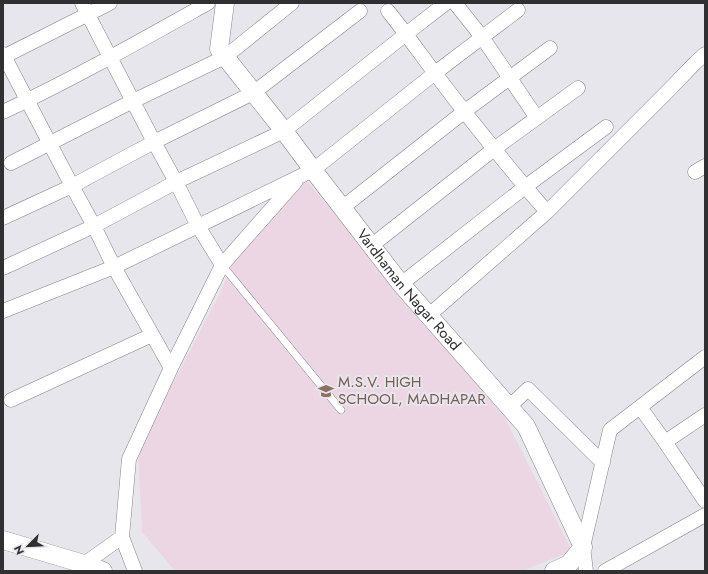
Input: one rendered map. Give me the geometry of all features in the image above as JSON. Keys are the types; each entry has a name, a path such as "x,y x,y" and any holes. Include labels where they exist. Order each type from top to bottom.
{"street":[{"path":"110,3 85,9 4,56 94,226 114,267 171,368"},
{"path":"3,112 110,57 208,3"},
{"name":"Vardhaman Nagar Road","path":"225,3 219,49 284,131 306,174 342,208 428,316 526,426 583,547"},
{"path":"11,163 133,101 226,57 292,3"},
{"path":"3,268 94,226 176,182 284,131 446,3"},
{"path":"455,3 482,38 536,118"},
{"path":"85,9 198,226 222,265"},
{"path":"135,571 122,537 129,459 171,368 222,265 306,174 518,10"},
{"path":"3,218 72,186 154,142 253,93 360,11"},
{"path":"388,12 494,149 547,212"},
{"path":"342,208 465,111 550,48"},
{"path":"428,316 547,212 705,54"},
{"path":"371,246 494,149 578,88"},
{"path":"401,284 525,187 606,127"},
{"path":"3,311 114,267 306,174"},
{"path":"11,400 152,335"},
{"path":"586,571 583,547 610,430 705,357"},
{"path":"509,407 528,389 603,463"},
{"path":"640,407 665,442 700,486 705,501"},
{"path":"665,442 705,415"},
{"path":"605,571 705,515"},
{"path":"84,564 122,537"},
{"path":"3,540 103,571"},
{"path":"554,571 569,564 583,547"}],"lane":[{"path":"222,265 341,410"}],"shaded area":[{"name":"M.S.V. HIGH SCHOOL, MADHAPAR","path":"306,180 505,418 572,551 522,571 175,571 142,532 138,450 216,301 234,261"}],"place":[{"name":"M.S.V. HIGH SCHOOL, MADHAPAR","path":"326,391"}]}
